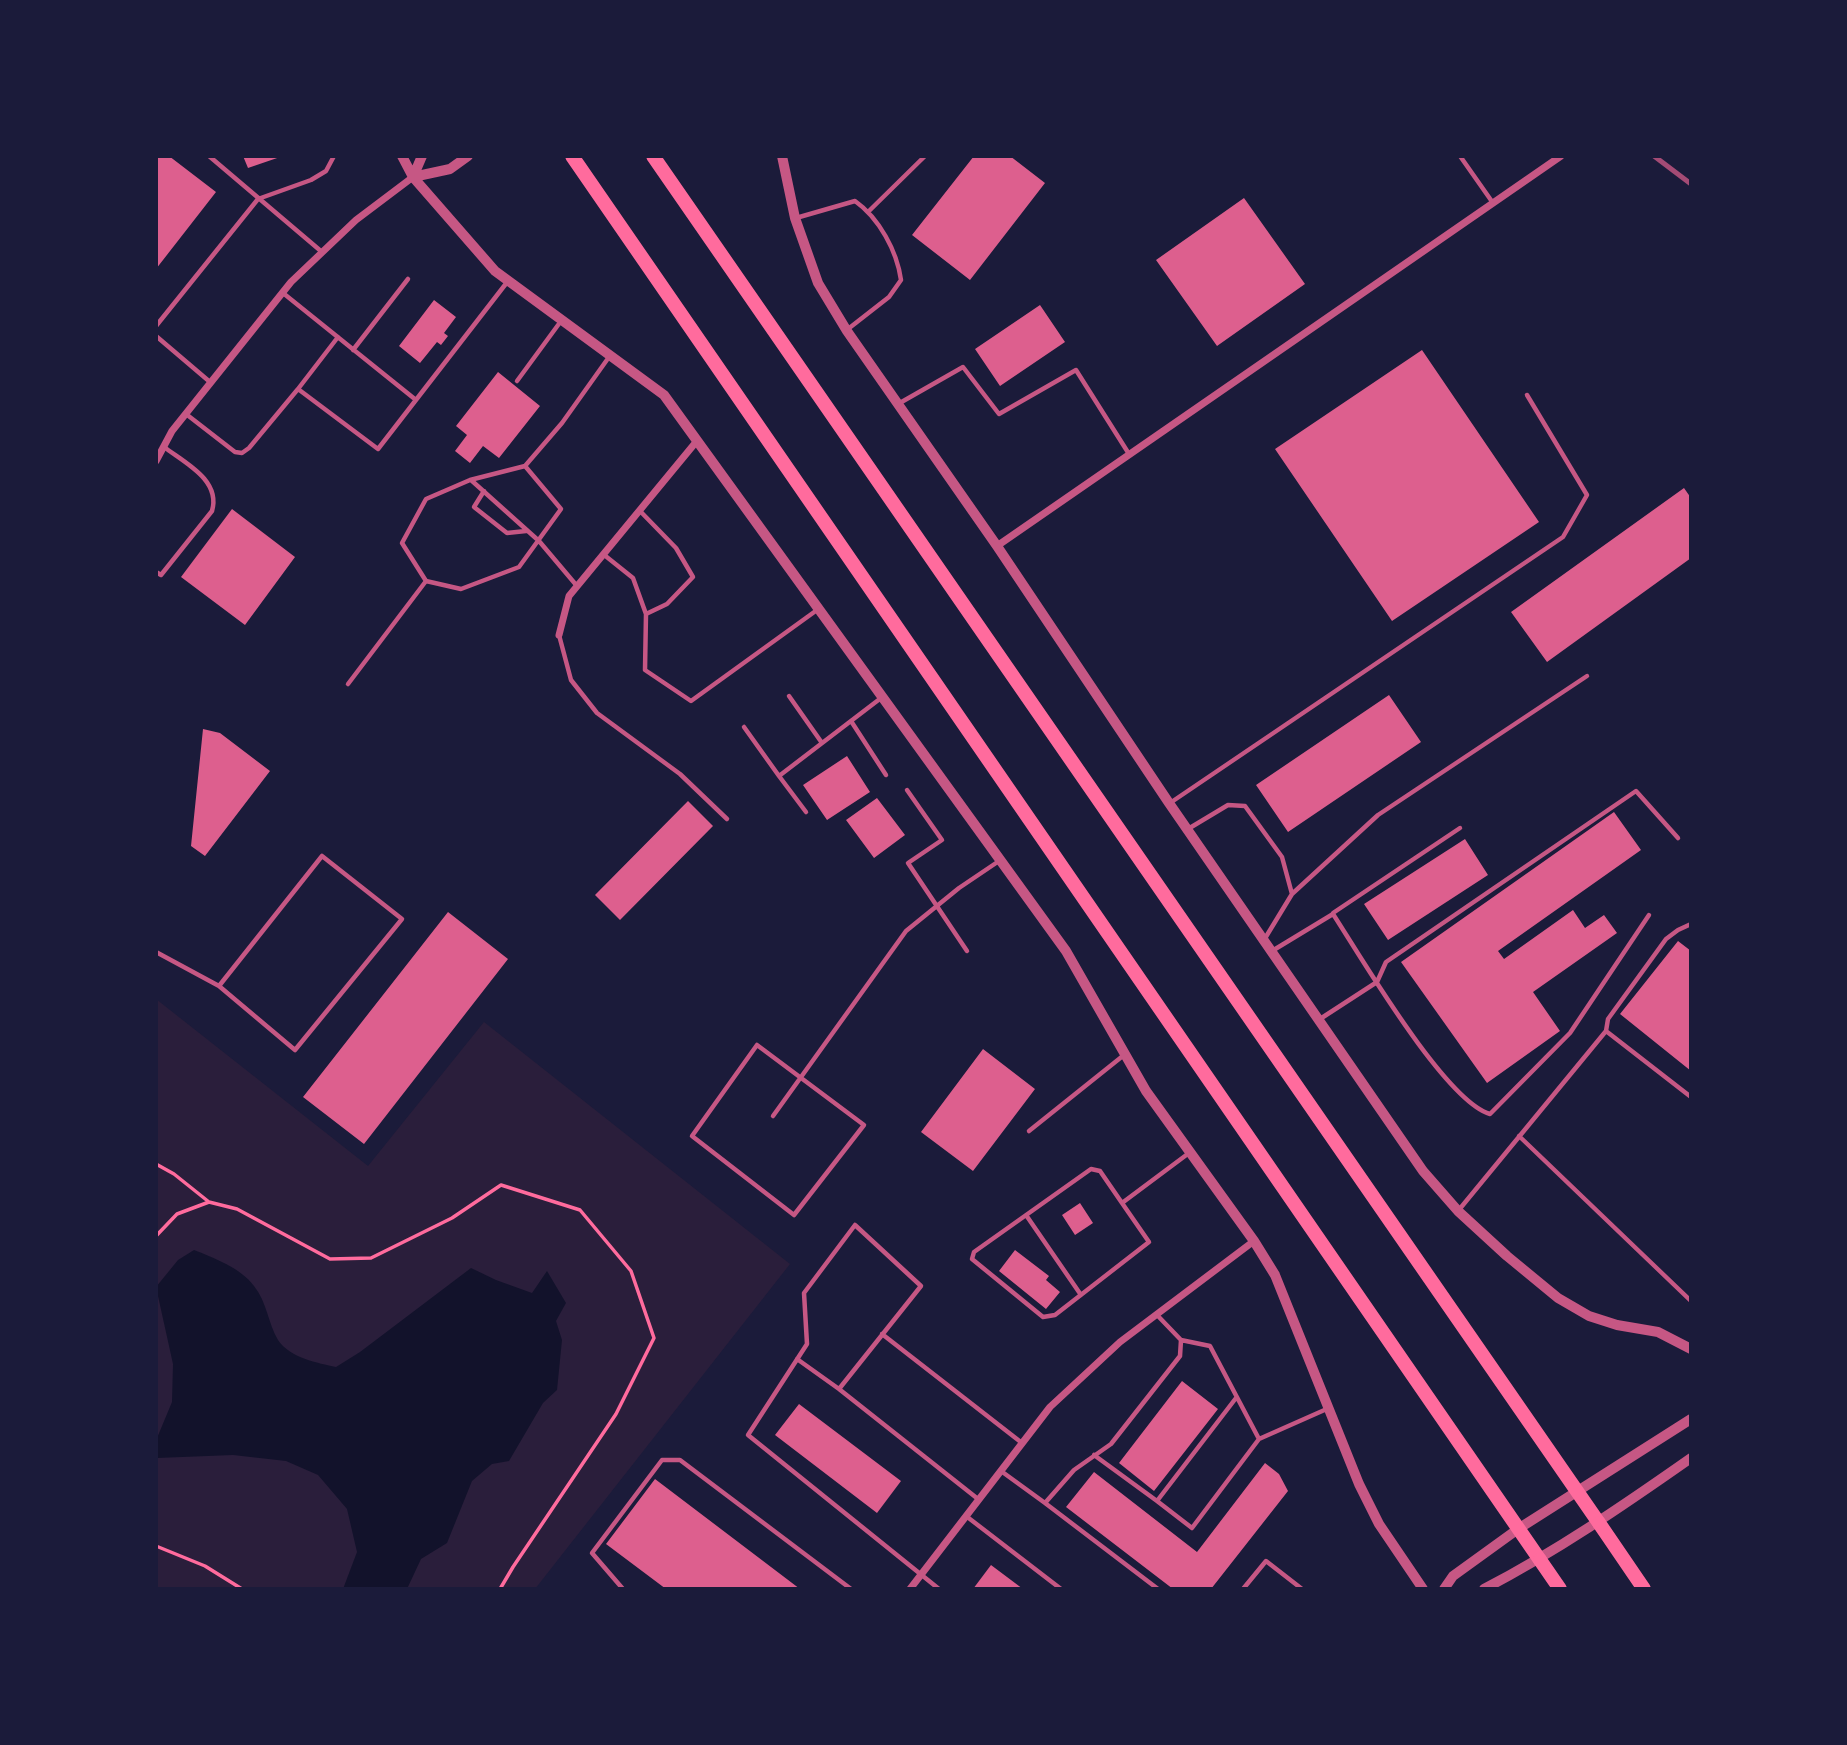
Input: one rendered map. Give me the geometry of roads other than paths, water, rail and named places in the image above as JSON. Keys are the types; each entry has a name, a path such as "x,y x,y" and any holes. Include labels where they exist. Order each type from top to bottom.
{"highway":[{"path":"572,156 1560,1589"},
{"path":"653,156 1644,1589"}],"street":[{"path":"402,156 413,177 495,271 664,395 1066,951 1146,1091 1254,1241 1275,1275 1359,1484 1379,1524 1423,1589"},
{"path":"413,177 422,156"},
{"path":"156,461 172,431 282,292 356,220 413,177 450,169 468,156"},
{"path":"782,156 795,219 818,283 847,331 997,546 1187,830 1423,1171 1458,1210 1558,1298 1589,1316 1617,1325 1658,1332 1691,1349"},
{"path":"997,546 1561,156"},
{"path":"559,635 569,596 696,442"},
{"path":"910,1589 1050,1407 1121,1342 1254,1241"},
{"path":"1444,1589 1453,1576 1518,1530 1691,1419"},
{"path":"1484,1589 1540,1560 1599,1523 1691,1458"}],"lane":[{"path":"209,156 322,253"},
{"path":"156,326 258,199 311,180 326,171 334,156"},
{"path":"869,211 925,156"},
{"path":"1460,156 1493,203"},
{"path":"795,219 855,201 869,211 899,261 901,279 889,297 847,331"},
{"path":"353,349 408,279"},
{"path":"298,389 378,449 508,281"},
{"path":"282,292 416,400"},
{"path":"517,381 562,320"},
{"path":"156,336 211,382"},
{"path":"186,414 235,452 242,453 298,389 338,337"},
{"path":"526,466 561,509 519,567 461,589 426,581 402,544 426,499 470,480 526,466 562,423 610,356"},
{"path":"897,405 963,367 999,414 1076,370 1129,454"},
{"path":"1169,803 1563,537 1587,495 1527,395"},
{"path":"156,572 162,575 172,564 212,511 215,500 203,477 163,447"},
{"path":"470,480 539,541 577,586"},
{"path":"484,491 474,507 507,533 527,531"},
{"path":"639,511 676,548 693,578 667,604 646,614"},
{"path":"603,554 633,578 646,614 645,670 691,701 817,609"},
{"path":"348,684 426,581"},
{"path":"559,635 571,680 597,713 680,774 727,818"},
{"path":"1264,941 1292,894 1378,815 1587,676"},
{"path":"789,696 822,743"},
{"path":"779,776 881,698"},
{"path":"850,721 886,775"},
{"path":"744,727 806,812"},
{"path":"907,789 942,840 908,863 967,951"},
{"path":"1320,1019 1377,982 1386,962 1636,791 1678,838"},
{"path":"1187,830 1228,805 1245,806 1282,857 1292,894"},
{"path":"1271,951 1333,914 1460,828"},
{"path":"156,952 219,986 295,1050 402,919 323,856 219,986"},
{"path":"773,1116 906,931 1000,860"},
{"path":"1333,914 1430,1060 1477,1111 1490,1114 1570,1033 1649,915"},
{"path":"1458,1210 1606,1031 1608,1019 1666,939 1691,924"},
{"path":"1606,1031 1691,1097"},
{"path":"757,1045 801,1078 864,1125 794,1215 692,1136 757,1045"},
{"path":"1029,1131 1125,1055"},
{"path":"1520,1136 1691,1301"},
{"path":"1122,1203 1190,1153"},
{"path":"1091,1169 1100,1171 1122,1203 1149,1242 1055,1315 1044,1317 972,1259 974,1252 1091,1169"},
{"path":"1026,1215 1081,1295"},
{"path":"839,1389 921,1286 855,1225 804,1293 807,1344 748,1435 939,1589"},
{"path":"1157,1315 1181,1340 1210,1346 1259,1439"},
{"path":"882,1334 1023,1443"},
{"path":"1045,1503 1074,1470 1111,1444 1180,1356 1181,1340"},
{"path":"797,1359 979,1500"},
{"path":"1157,1501 1236,1398"},
{"path":"1094,1455 1192,1528 1259,1439 1329,1408"},
{"path":"622,1589 592,1553 662,1460 680,1460 851,1589"},
{"path":"1002,1471 1158,1589"},
{"path":"966,1516 1061,1589"},
{"path":"1243,1589 1266,1561 1302,1589"}],"railway":[{"path":"1654,156 1691,184"}]}
